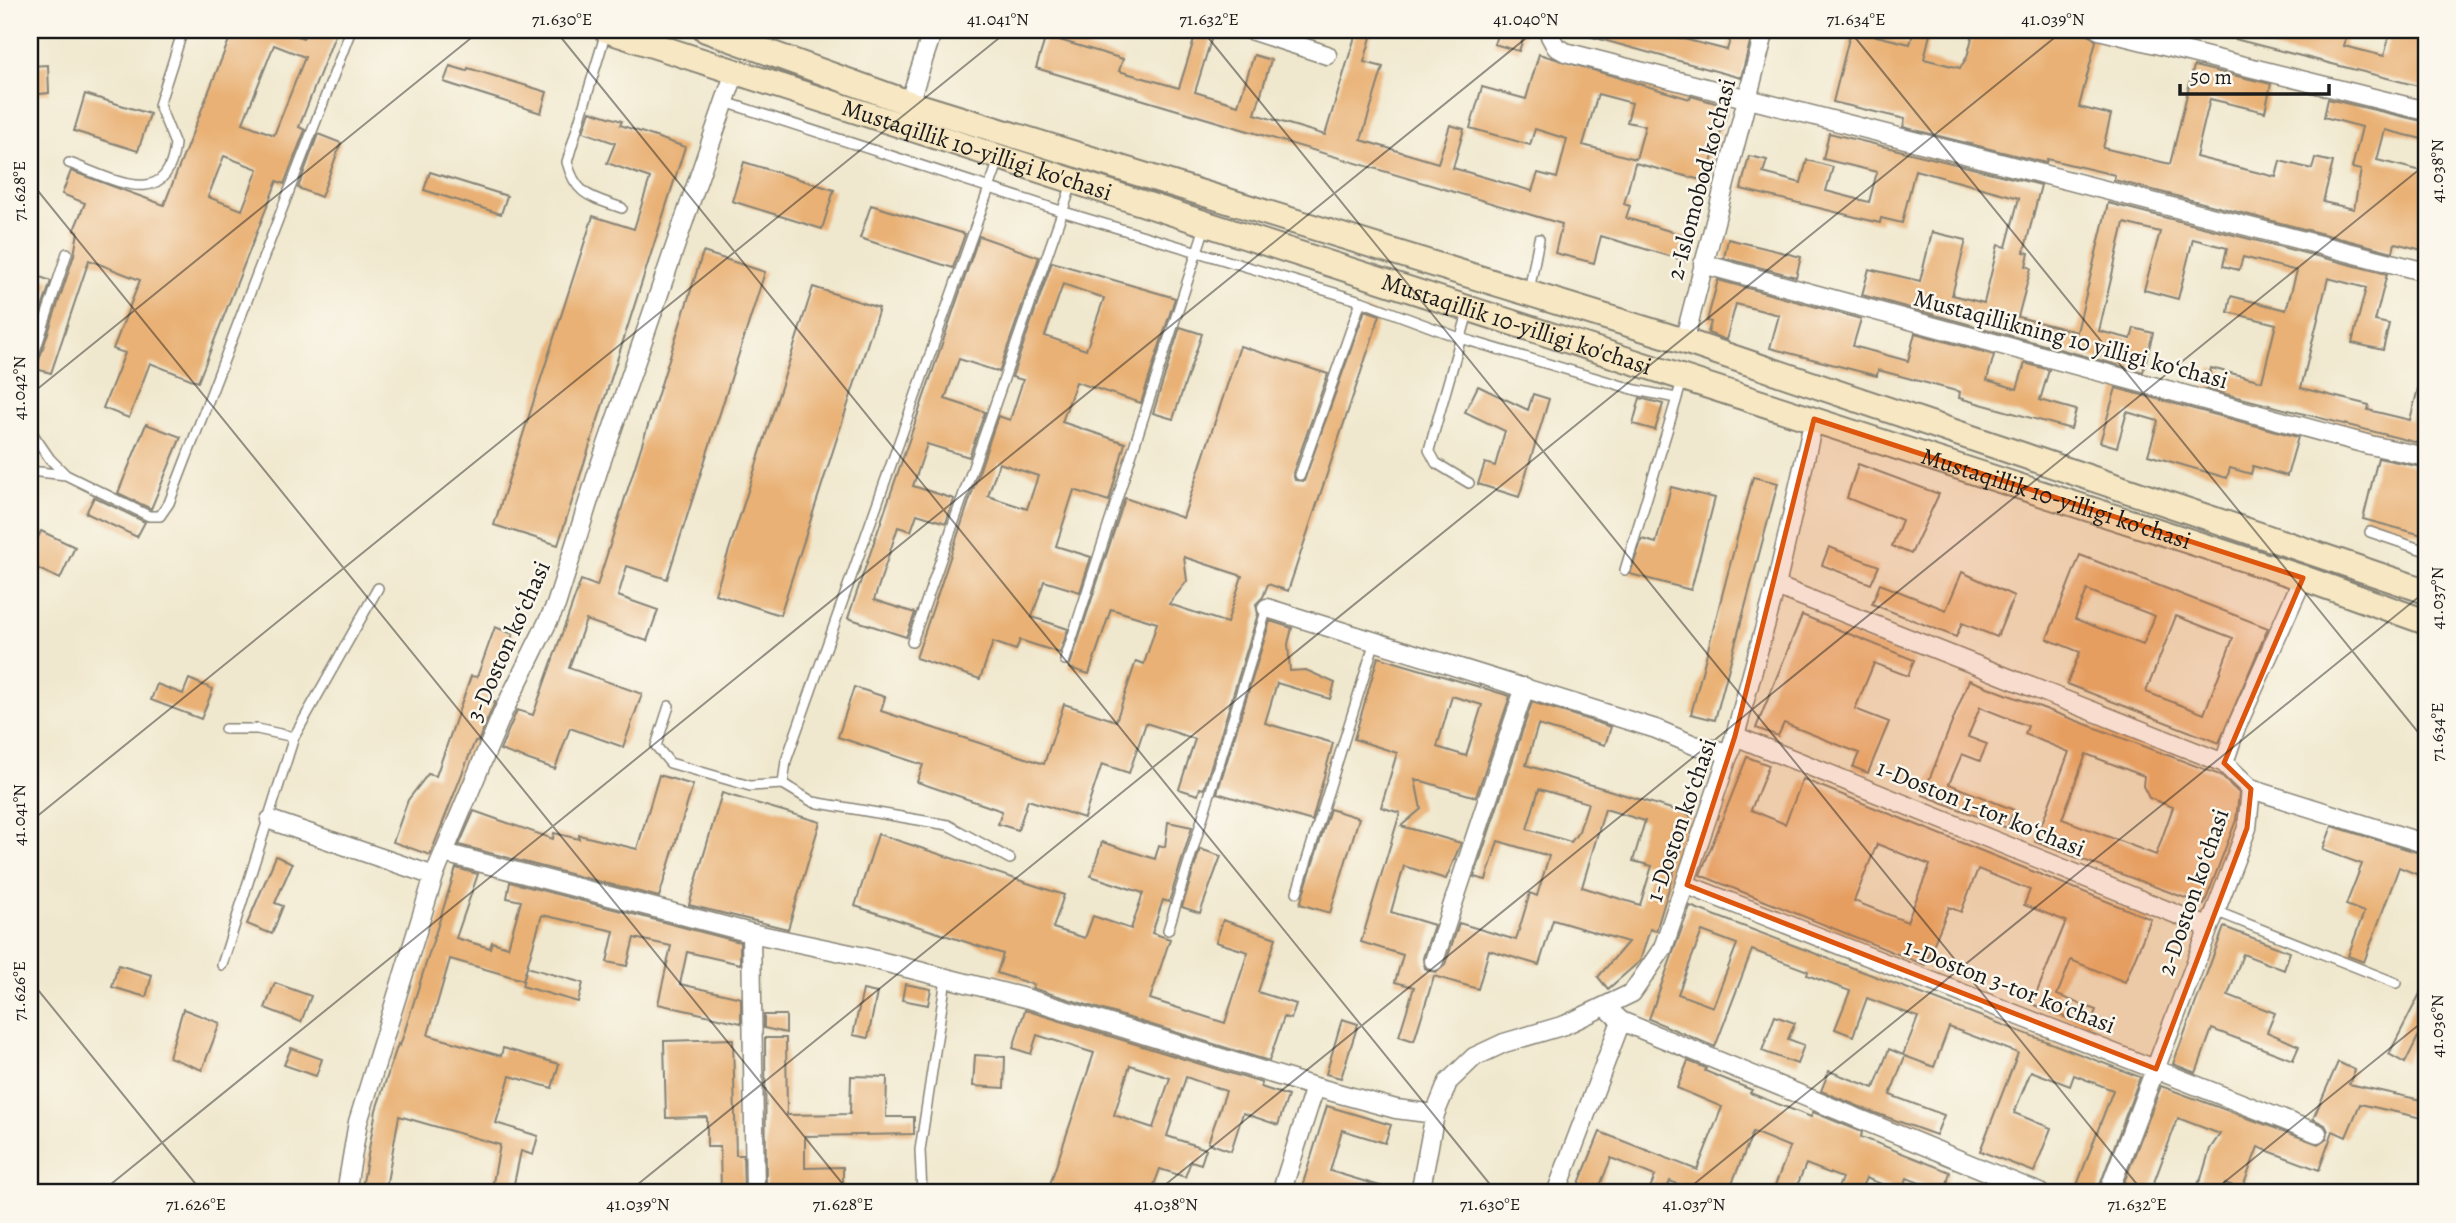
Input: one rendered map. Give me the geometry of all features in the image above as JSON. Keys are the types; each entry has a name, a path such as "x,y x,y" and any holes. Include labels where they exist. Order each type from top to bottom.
{"main road":[{"name":"Mustaqillik 10-yilligi ko'chasi","path":"606,30 736,69 1469,307 1680,387 1814,419 2303,578 2426,622"},
{"name":"Mustaqillik 10-yilligi ko'chasi","path":"706,30 909,103 1684,341 2426,591"},
{"path":"2303,578 2323,558"}],"street":[{"path":"909,103 933,30"},
{"path":"1250,30 1327,55"},
{"path":"1552,30 1550,36 1556,47 1565,52 2426,272"},
{"name":"2-Islomobod koʻchasi","path":"1684,341 1765,30"},
{"path":"2099,30 2426,111"},
{"name":"3-Doston koʻchasi","path":"346,1193 358,1122 434,876 503,712 556,605 598,471 736,69"},
{"name":"Mustaqillikning 10 yilligi koʻchasi","path":"1703,264 2370,445 2426,457"},
{"name":"1-Doston koʻchasi","path":"1420,1193 1435,1114 1448,1082 1474,1057 1504,1043 1565,1026 1632,993 1663,948 1687,885 1732,745 1776,586 1814,419"},
{"path":"1776,586 2224,763 2235,730 2303,578"},
{"name":"1-Doston 1-tor koʻchasi","path":"1268,608 1656,729 1694,745 1732,745 2211,919"},
{"path":"1434,961 1525,687"},
{"name":"2-Doston koʻchasi","path":"2108,1193 2246,828 2251,789 2224,763"},
{"path":"2251,789 2426,844"},
{"path":"270,820 434,876"},
{"path":"444,853 751,933 860,956 1029,999 1315,1087 1396,1109 1435,1114"},
{"name":"1-Doston 3-tor koʻchasi","path":"1687,885 1889,967 2317,1133"},
{"path":"751,933 755,1193"},
{"path":"1606,1007 1620,1021 2039,1193"},
{"path":"1556,1193 1620,1021"},
{"path":"1281,1193 1315,1087"}],"lane":[{"path":"69,163 137,187 152,186 162,179 175,144 159,105 183,30"},
{"path":"30,430 50,459 66,475 149,516 160,516 169,503 351,30"},
{"path":"606,30 567,162 572,183 580,190 622,208"},
{"path":"725,102 1061,211 1361,301 1460,338 1636,390 1680,387 1625,570"},
{"path":"783,784 786,761 1001,155"},
{"path":"912,642 1074,179"},
{"path":"1065,660 1207,222"},
{"path":"1528,293 1539,239"},
{"path":"30,366 67,253"},
{"path":"1300,475 1361,301"},
{"path":"1469,307 1429,450 1436,463 1469,483"},
{"path":"30,471 66,475"},
{"path":"2370,532 2426,551"},
{"path":"222,965 270,820 294,737 378,588"},
{"path":"1168,930 1268,608"},
{"path":"1297,892 1375,641"},
{"path":"669,706 656,746 670,763 750,786 783,784 813,802 948,825 1010,859"},
{"path":"225,729 257,729 294,737"},
{"path":"2211,919 2396,983"},
{"path":"922,1193 920,1150 946,979"}],"highlighted area":[{"path":"1814,419 2303,578 2224,763 2251,789 2247,828 2156,1069 1687,885 1735,736"}],"building":[{"path":"233,30 281,30 303,38 307,30 337,30 299,127 305,130 284,184 277,181 198,382 150,363 129,418 103,408 125,353 113,349 140,280 89,260 51,373 36,369 74,255 78,232 74,230 85,203 62,194 71,171 164,205","holes":["274,45 305,57 274,135 243,123","224,156 258,169 242,210 208,197"]},
{"path":"1197,30 1214,30 1195,92 1238,105 1254,55 1271,60 1255,114 1325,135 1357,30 1373,30 1364,62 1383,67 1361,140 1438,163 1450,125 1464,129 1453,168 1532,191 1538,173 1557,178 1567,139 1535,129 1530,145 1470,128 1482,87 1526,99 1539,54 1690,99 1691,96 1729,107 1705,181 1635,163 1624,204 1630,206 1626,218 1693,238 1686,261 1601,236 1594,263 1555,253 1562,224 1036,68 1046,36 1123,59 1119,71 1179,88","holes":["1598,94 1632,103 1627,122 1645,126 1636,159 1583,145"]},
{"path":"1499,30 1526,30 1519,51 1494,44"},
{"path":"1586,30 1678,30 1676,37 1727,50 1733,30 1753,30 1741,78 1585,35"},
{"path":"1851,30 1910,44 1914,30 1931,30 1924,59 1960,68 1967,57 1974,30 2069,30 2089,34 2096,41 2079,107 2111,115 2103,148 2170,164 2194,66 2271,84 2265,112 2210,99 2196,157 2276,177 2280,161 2312,169 2315,158 2333,162 2323,202 2354,209 2361,170 2352,168 2362,127 2324,117 2328,99 2426,122 2426,140 2385,130 2377,160 2426,172 2426,251 2395,243 2393,252 2114,180 2115,175 2047,159 2046,163 1903,127 1905,119 1833,102"},
{"path":"2220,30 2348,30 2344,46 2384,56 2391,30 2426,30 2426,88 2219,35"},
{"path":"48,65 49,93 30,95 30,66"},
{"path":"450,66 467,71 468,68 547,92 541,113 444,82"},
{"path":"85,94 150,114 138,151 74,131"},
{"path":"590,111 622,121 620,125 685,147 558,545 494,525 593,216 634,229 650,178 607,163 615,143 583,132"},
{"path":"1829,133 2041,185 2024,252 2029,253 2026,266 2031,268 2018,317 2077,332 2108,203 2387,274 2375,321 2389,324 2383,350 2352,343 2366,288 2328,278 2301,388 2369,405 2368,410 2410,420 2421,377 2426,378 2426,445 2206,389 2211,368 2262,381 2276,324 2228,312 2231,296 2286,310 2297,271 2243,257 2239,270 2223,266 2227,248 2193,239 2178,299 2144,290 2160,232 2124,223 2099,331 2131,339 2134,328 2153,333 2143,372 1862,295 1869,269 1920,281 1932,232 1966,240 1952,295 1984,303 1998,245 2006,247 2019,198 1915,170 1902,223 1881,218 1880,223 1741,189 1749,156 1767,160 1763,173 1801,183 1807,160 1833,167 1826,191 1869,202 1877,172 1823,159"},
{"path":"318,134 341,143 321,197 298,188"},
{"path":"744,162 834,190 822,229 732,201"},
{"path":"430,172 507,196 501,214 424,190"},
{"path":"871,205 965,234 953,268 860,238"},
{"path":"979,236 1039,257 999,372 959,359 945,399 985,412 969,457 927,444 913,486 954,499 946,523 917,514 911,531 898,527 874,600 915,613 906,637 848,618"},
{"path":"1728,239 1801,257 1796,277 1724,258"},
{"path":"703,252 765,272 667,579 627,566 618,596 658,610 647,641 586,620 569,668 642,694 623,747 570,728 555,769 500,750 517,710 533,715 581,580 597,586"},
{"path":"1052,262 1175,298 1141,403 1076,382 1062,422 1125,443 1109,501 1074,490 1056,546 1091,557 1080,592 1044,581 1032,617 1068,629 1060,653 1020,640 1016,650 993,642 980,679 916,658 998,416 1010,420 1023,380 1012,377","holes":["1063,284 1104,298 1086,350 1045,336","999,463 1038,476 1027,509 988,496"]},
{"path":"30,273 51,281 30,344"},
{"path":"1718,280 1861,319 1853,346 1908,361 1915,333 1994,355 1987,380 2017,389 2025,363 2049,370 2040,400 2076,410 2071,429 1959,398 1960,392 1878,370 1877,376 1770,348 1779,315 1736,304 1726,340 1708,333 1711,322 1707,321"},
{"path":"813,287 879,308 780,615 715,594"},
{"path":"1365,310 1380,315 1288,591 1268,584 1263,597 1256,604 1258,614 1204,789 1200,788 1198,795 1179,789 1195,739 1146,723 1129,773 1102,764 1084,818 1028,800 1018,830 998,824 1002,811 917,782 923,765 838,737 854,687 885,697 881,711 1044,764 1064,704 1116,721 1136,661 1144,664 1157,623 1111,609 1089,674 1069,668 1125,498 1183,518 1240,346 1328,374 1293,473 1295,480 1304,481","holes":["1184,557 1242,576 1227,623 1169,604 1187,581"]},
{"path":"1180,327 1202,334 1173,419 1153,413"},
{"path":"1478,386 1528,410 1533,394 1549,399 1519,497 1478,484 1485,463 1495,466 1505,431 1465,412"},
{"path":"2116,388 2298,437 2287,476 2253,466 2251,474 2230,468 2227,478 2148,455 2158,421 2127,412 2117,447 2100,442"},
{"path":"1640,398 1663,404 1655,430 1633,424"},
{"path":"146,424 181,437 151,509 118,493"},
{"path":"2378,458 2426,468 2426,536 2363,519"},
{"path":"1858,464 1939,494 1911,554 1892,546 1902,520 1847,498"},
{"path":"1753,477 1778,483 1715,720 1691,714"},
{"path":"1671,487 1715,498 1691,590 1630,574 1642,539 1656,543"},
{"path":"94,497 145,522 137,537 86,513"},
{"path":"41,531 75,547 60,579 30,565 30,554"},
{"path":"1829,547 1879,566 1871,584 1822,565"},
{"path":"2080,555 2268,628 2219,743 2067,684 2080,652 2047,639","holes":["2087,590 2155,616 2143,645 2075,619","2176,616 2233,638 2204,714 2146,692"]},
{"path":"1962,572 2014,596 1997,637 1962,623 1956,637 1872,604 1880,584 1946,610"},
{"path":"1802,615 1914,660 1908,676 1874,663 1855,709 1889,722 1868,773 1853,767 1859,753 1784,723 1778,736 1756,728"},
{"path":"1270,621 1292,628 1288,644 1290,671 1306,670 1335,683 1330,699 1277,683 1265,723 1333,743 1312,821 1217,793"},
{"path":"495,627 513,634 490,700 495,702 478,742 475,741 430,855 393,842 408,800 428,774 436,776 471,676 477,677"},
{"path":"1378,657 1510,696 1476,797 1415,779 1421,809 1401,826 1461,843 1446,879 1404,866 1391,912 1434,925 1423,958 1425,968 1437,972 1445,965 1459,923 1516,940 1530,893 1537,896 1549,856 1498,841 1486,880 1474,877 1532,702 1611,727 1605,745 1538,725 1526,765 1691,815 1656,931 1650,929 1640,961 1608,989 1598,977 1628,942 1553,920 1539,965 1489,950 1478,989 1434,976 1414,1041 1399,1036 1414,987 1395,982 1403,955 1361,942 1400,813 1381,807 1397,753 1354,739","holes":["1452,696 1482,705 1466,756 1437,747","1539,789 1588,803 1579,831 1571,842 1527,829","1605,809 1645,821 1633,861 1652,866 1640,905 1582,887"]},
{"path":"189,679 213,689 201,719 151,700 157,684 183,694"},
{"path":"1969,680 2220,775 2239,793 2236,820 2204,905 2035,842 2069,752 2025,734 2028,726 1980,707 1968,737 1987,744 1980,761 1962,754 1949,784 2014,810 2007,828 1923,795","holes":["2086,754 2144,776 2143,786 2149,798 2173,807 2156,855 2062,819"]},
{"path":"1747,757 1769,765 1751,810 1785,824 1803,779 2151,919 2125,982 2071,960 2057,995 2096,1010 2089,1027 2032,1004 2066,921 2024,905 2030,890 1978,869 1961,912 1949,907 1925,965 1700,875","holes":["1877,844 1930,865 1907,922 1854,901"]},
{"path":"659,775 693,785 659,897 459,845 474,811 553,839 554,833 579,839 579,835 637,849"},
{"path":"722,793 820,822 788,929 689,905"},
{"path":"1330,809 1359,818 1330,913 1300,904"},
{"path":"1168,822 1192,827 1169,902 1163,900 1152,933 1170,939 1150,999 1225,1023 1248,952 1216,942 1223,920 1276,938 1258,992 1296,1004 1291,1019 1284,1017 1269,1061 1032,988 1034,985 997,973 1003,954 855,906 878,834 1064,895 1053,928 1085,938 1093,916 1131,929 1143,893 1091,876 1102,842 1155,859 1159,845 1165,847"},
{"path":"2332,826 2426,855 2426,878 2399,867 2364,962 2348,956 2364,912 2346,905 2362,864 2323,850"},
{"path":"1200,849 1221,856 1200,913 1182,907"},
{"path":"276,856 292,864 275,903 283,906 272,934 247,924"},
{"path":"456,868 478,874 456,938 490,948 492,942 508,947 521,901 507,898 510,882 740,942 740,964 687,952 680,984 741,998 741,1023 658,1004 671,946 634,938 627,966 607,962 614,931 542,915 523,980 450,959 428,1035 501,1056 503,1048 559,1064 552,1088 510,1076 496,1123 538,1136 533,1155 521,1151 512,1193 491,1193 500,1145 399,1116 385,1193 361,1193 376,1110 398,1044 400,1046"},
{"path":"1690,906 2140,1077 2097,1193 2076,1188 2113,1090 2074,1075 2070,1086 2031,1071 2014,1113 2051,1128 2034,1172 1980,1151 2018,1053 1949,1027 1934,1067 1905,1056 1890,1095 1944,1115 1936,1135 1870,1111 1821,1091 1829,1071 1874,1088 1889,1049 1903,1055 1918,1017 1867,998 1853,1036 1835,1029 1850,991 1807,975 1808,971 1752,950 1715,1047 1649,1019","holes":["1702,931 1737,944 1713,1007 1678,994"]},
{"path":"2224,927 2290,952 2284,970 2243,954 2228,995 2275,1013 2267,1032 2299,1046 2293,1060 2212,1029 2196,1073 2173,1064"},
{"path":"118,965 152,975 146,997 112,987"},
{"path":"527,967 583,983 578,1002 522,986"},
{"path":"2426,982 2426,1021 2405,1063 2389,1054"},
{"path":"275,983 311,996 301,1022 265,1008"},
{"path":"905,984 931,989 928,1005 902,1000"},
{"path":"863,990 877,993 868,1038 853,1035"},
{"path":"183,1009 220,1023 202,1070 169,1057"},
{"path":"1025,1010 1262,1083 1261,1087 1288,1096 1278,1125 1243,1113 1231,1151 1208,1143 1226,1091 1186,1077 1167,1136 1206,1149 1201,1164 1191,1161 1185,1177 1160,1169 1151,1193 1080,1193 1050,1184 1094,1053 1037,1035 1031,1054 1013,1048","holes":["1130,1065 1170,1078 1153,1128 1114,1115"]},
{"path":"764,1015 786,1015 786,1033 764,1028"},
{"path":"1775,1016 1795,1023 1788,1039 1804,1045 1797,1064 1762,1051"},
{"path":"1342,1019 1358,1024 1341,1078 1326,1074"},
{"path":"765,1038 786,1038 787,1115 850,1114 851,1076 887,1077 886,1117 914,1117 914,1134 805,1136 805,1168 843,1167 843,1187 787,1188 787,1193 766,1193"},
{"path":"733,1039 736,1155 743,1155 744,1193 721,1193 720,1147 707,1147 707,1117 666,1118 664,1041"},
{"path":"291,1048 322,1059 316,1076 284,1065"},
{"path":"975,1055 1005,1057 1004,1088 973,1086"},
{"path":"1688,1061 1752,1090 1750,1093 1811,1117 1813,1112 1862,1132 1861,1137 1950,1172 1945,1193 1907,1178 1902,1192 1866,1178 1859,1193 1836,1193 1842,1178 1806,1164 1794,1193 1772,1193 1790,1147 1753,1132 1728,1193 1701,1193 1670,1181 1665,1193 1648,1193 1655,1176 1611,1158 1597,1193 1575,1193 1600,1132 1697,1170 1722,1107 1677,1088"},
{"path":"2338,1062 2355,1070 2349,1084 2426,1101 2426,1119 2360,1104 2346,1137 2333,1131 2319,1170 2258,1147 2242,1189 2225,1183 2221,1193 2190,1193 2201,1179 2210,1149 2220,1134 2178,1118 2150,1193 2120,1193 2161,1086 2318,1144 2327,1138 2328,1131 2325,1125 2313,1119"},
{"path":"1327,1106 1391,1125 1385,1143 1342,1130 1330,1171 1390,1189 1390,1193 1344,1193 1325,1187 1323,1193 1300,1193"}]}
